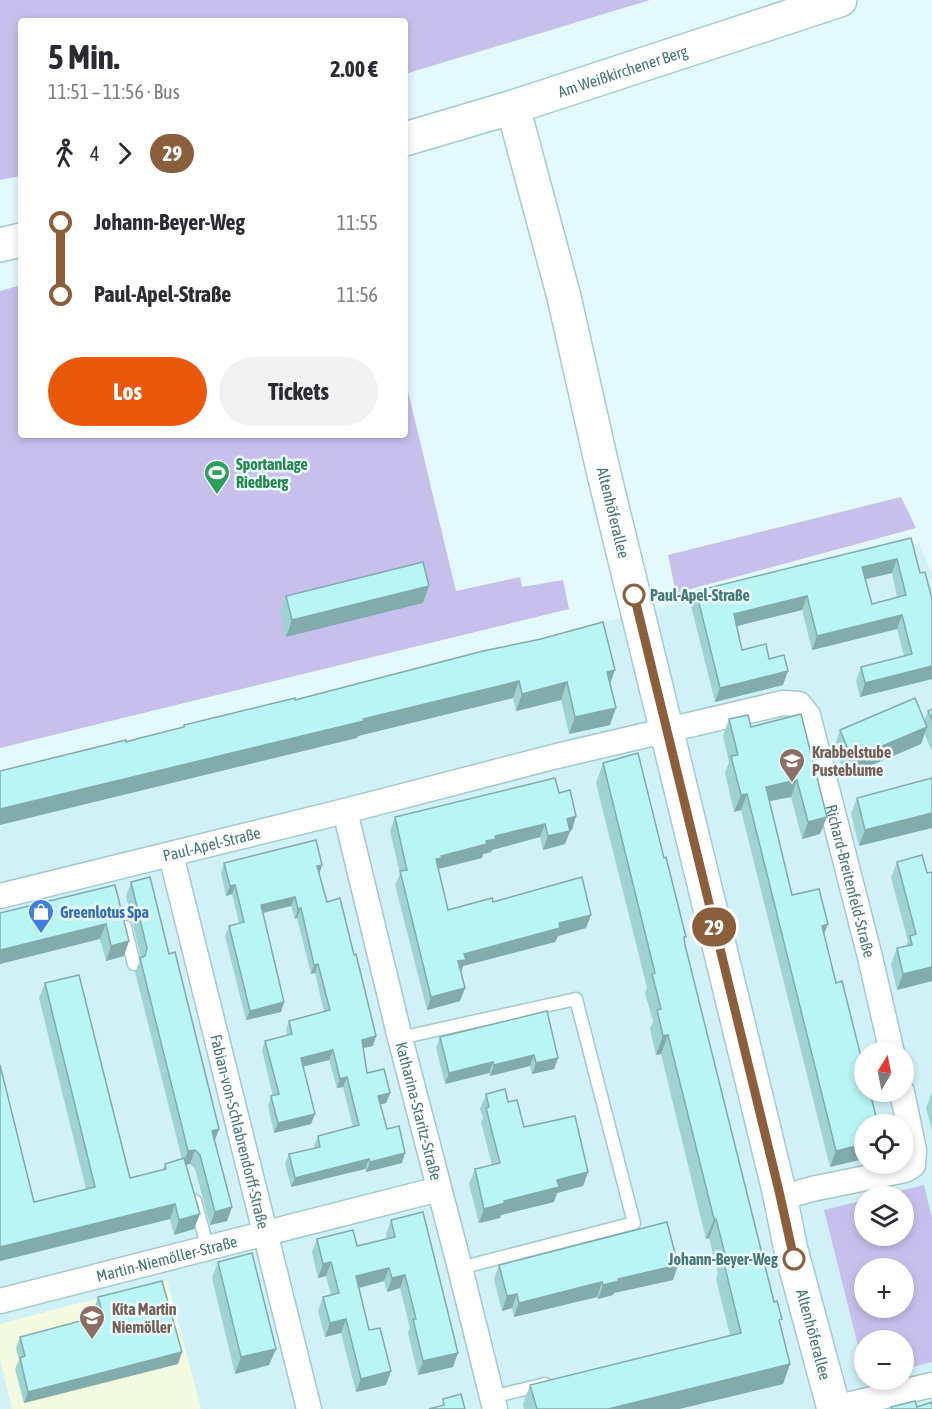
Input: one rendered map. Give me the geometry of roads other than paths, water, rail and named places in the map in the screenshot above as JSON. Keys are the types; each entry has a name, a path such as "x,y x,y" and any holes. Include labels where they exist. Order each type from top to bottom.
{"street":[{"name":"Am Weißkirchener Berg","path":"408,137 513,107 840,0"},
{"name":"Altenhöferallee","path":"513,107 564,297 603,470 791,1250 833,1409"},
{"path":"0,245 18,241"},
{"name":"Richard-Breitenfeld-Straße","path":"667,731 783,703 799,704 808,715 889,1042"},
{"name":"Paul-Apel-Straße","path":"0,896 112,874 171,855 557,756 667,731"},
{"name":"Katharina-Staritz-Straße","path":"345,811 400,1038 494,1403"},
{"name":"Fabian-von-Schlabrendorff-Straße","path":"171,855 309,1409"},
{"path":"780,1198 812,1189 909,1174 914,1150 904,1102"},
{"name":"Martin-Niemöller-Straße","path":"0,1301 439,1189"},
{"path":"833,1409 932,1385"}],"lane":[{"path":"121,911 134,964"},
{"path":"400,1038 576,999 634,1223 460,1268"},
{"path":"193,1194 208,1249"},
{"path":"494,1403 561,1381"}],"place":[{"name":"Sportanlage Riedberg","path":"217,496"},
{"name":"Paul-Apel-Straße","path":"634,595"},
{"name":"Krabbelstube Pusteblume","path":"792,784"},
{"name":"Greenlotus Spa","path":"41,935"},
{"name":"Johann-Beyer-Weg","path":"794,1259"},
{"name":"Kita Martin Niemöller","path":"92,1341"}]}
